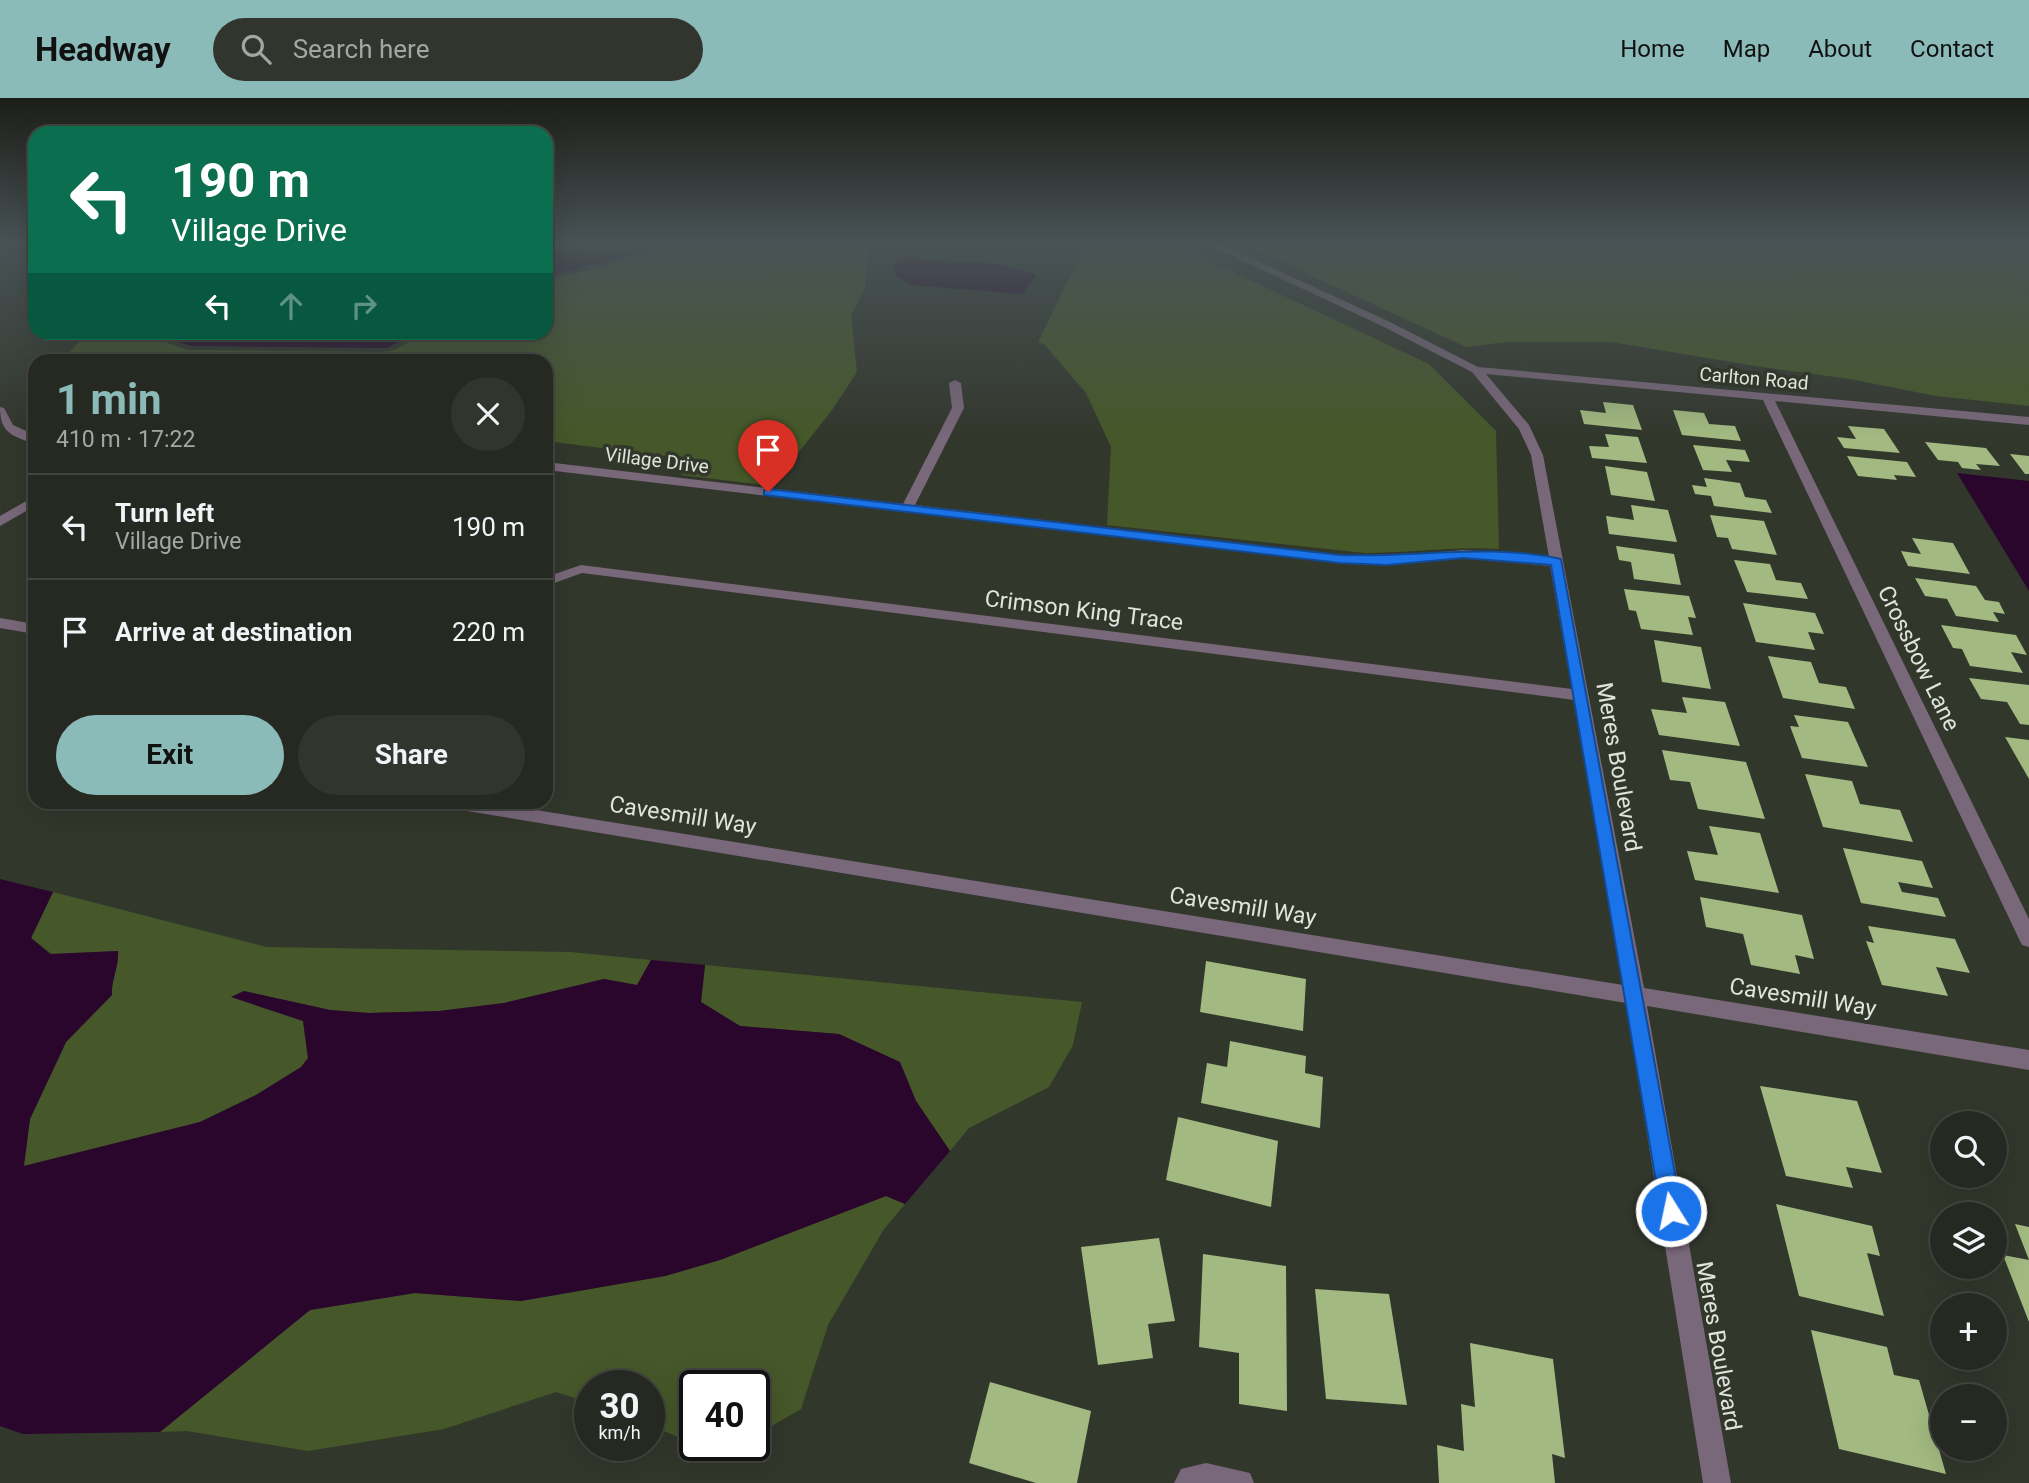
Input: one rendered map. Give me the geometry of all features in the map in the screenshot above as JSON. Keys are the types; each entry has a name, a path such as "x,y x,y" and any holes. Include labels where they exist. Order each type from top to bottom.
{"street":[{"name":"Meres Boulevard","path":"1350,308 1476,370 1525,428 1537,455 1635,994 1717,1483"},
{"name":"Carlton Road","path":"1476,370 2029,421"},
{"path":"907,508 958,408 955,383"},
{"name":"Crossbow Lane","path":"1767,397 2029,939"},
{"path":"0,411 8,427 28,437"},
{"name":"Village Drive","path":"553,467 1340,559 1387,561 1463,554 1557,562"},
{"path":"0,522 28,504"},
{"name":"Crimson King Trace","path":"553,579 581,569 1582,696"},
{"path":"0,623 28,628"},
{"name":"Cavesmill Way","path":"492,809 2029,1060"},
{"path":"1188,1483 1191,1479 1206,1477 1240,1483"}],"green space":[{"path":"553,308 855,308 851,315 857,372 832,410 772,486 681,475 698,460 553,442 553,354 68,354 80,340 159,340 188,350 394,350 413,340 553,340"},
{"path":"1055,308 1309,308 1429,364 1496,431 1499,549 1365,553 1107,525 1111,447 1086,393 1044,344 1038,342"},
{"path":"1381,308 2029,308 2029,406 1936,396 1850,379 1611,342 1506,342 1466,347"},
{"path":"53,892 267,947 570,952 651,960 637,985 604,979 504,1003 440,1011 369,1013 330,1010 244,991 231,997 303,1021 308,1059 302,1067 256,1095 200,1122 23,1166 30,1119 66,1042 112,995 118,957 118,951 52,954 31,938"},
{"path":"705,965 1082,1002 1073,1045 1049,1087 969,1128 950,1151 916,1101 899,1062 839,1034 740,1026 701,1002"},
{"path":"886,1196 905,1204 884,1229 828,1325 801,1409 770,1427 770,1370 679,1370 679,1437 665,1432 665,1370 574,1370 574,1398 556,1392 444,1429 308,1451 187,1431 160,1432 310,1310 415,1293 521,1301 665,1276 720,1260"}],"shaded area":[{"path":"173,340 402,340 387,348 191,346"},
{"path":"1957,473 2029,481 2029,591"},
{"path":"0,879 53,892 31,938 50,954 118,951 112,995 66,1042 30,1119 24,1166 200,1122 256,1095 301,1067 308,1058 303,1021 231,997 244,991 330,1010 369,1013 439,1011 504,1003 604,979 637,985 651,960 705,965 701,1002 740,1026 839,1034 900,1062 916,1101 950,1151 905,1204 886,1196 720,1260 665,1276 521,1301 415,1293 310,1310 160,1432 23,1434 0,1426"}],"building":[{"path":"1603,402 1633,405 1642,430 1584,424 1580,410 1606,413"},
{"path":"1673,410 1704,413 1709,424 1735,426 1741,441 1682,435"},
{"path":"1848,426 1884,429 1900,453 1844,448 1837,437 1856,439"},
{"path":"1605,434 1638,437 1647,463 1592,458 1589,446 1609,447"},
{"path":"1925,442 1986,448 2000,466 1976,464 1981,470 1962,468 1958,462 1938,460"},
{"path":"1693,445 1745,450 1750,462 1726,460 1732,472 1703,470"},
{"path":"2010,454 2029,456 2029,474 2025,474"},
{"path":"1847,456 1907,462 1916,477 1894,475 1897,480 1858,476"},
{"path":"1605,466 1647,472 1655,501 1611,495"},
{"path":"1704,478 1740,483 1745,497 1766,500 1772,513 1714,506 1711,496 1695,494 1692,485 1707,487"},
{"path":"1631,505 1668,510 1677,542 1609,534 1606,516 1634,520"},
{"path":"1710,515 1764,521 1777,555 1732,549 1728,538 1717,537"},
{"path":"1912,538 1953,543 1970,574 1908,566 1901,551 1921,554"},
{"path":"1616,546 1674,554 1681,585 1634,579 1631,562 1619,560"},
{"path":"1734,560 1770,564 1776,580 1801,583 1808,599 1747,592"},
{"path":"1915,578 1976,586 1985,600 1999,602 2005,614 1993,612 1999,622 1956,616 1947,599 1925,596"},
{"path":"1624,589 1689,596 1696,618 1688,617 1693,635 1641,629 1636,611 1629,610"},
{"path":"1743,603 1815,613 1824,634 1808,632 1815,650 1756,642"},
{"path":"1941,625 2016,635 2027,655 2011,652 2023,673 1970,666 1962,649 1953,648"},
{"path":"1654,640 1701,647 1711,689 1662,682"},
{"path":"1768,656 1811,662 1819,683 1846,687 1855,709 1783,698"},
{"path":"1969,678 2029,685 2029,725 2020,724 2007,702 1981,699"},
{"path":"1682,697 1725,702 1740,746 1659,735 1651,709 1687,713"},
{"path":"1794,715 1848,722 1868,767 1802,758 1790,726 1799,727"},
{"path":"2005,737 2029,740 2029,779"},
{"path":"1662,750 1746,762 1765,819 1698,809 1690,782 1670,780"},
{"path":"1805,774 1852,781 1860,804 1900,810 1913,842 1823,827"},
{"path":"1709,826 1760,833 1779,893 1695,880 1687,851 1718,855"},
{"path":"1843,848 1922,861 1933,888 1898,882 1902,892 1938,898 1946,917 1861,903"},
{"path":"1700,897 1802,915 1814,959 1795,955 1800,974 1751,965 1743,934 1706,927"},
{"path":"1868,926 1955,939 1970,973 1936,967 1948,996 1882,985 1866,941 1874,943"},
{"path":"1206,961 1306,979 1303,1031 1200,1012"},
{"path":"1230,1041 1306,1056 1305,1073 1323,1077 1320,1128 1201,1103 1207,1063 1227,1067"},
{"path":"1760,1086 1857,1101 1882,1173 1846,1167 1853,1188 1786,1176"},
{"path":"1178,1117 1278,1141 1271,1207 1166,1180"},
{"path":"1776,1204 1872,1226 1880,1256 1867,1253 1884,1316 1799,1296"},
{"path":"2015,1224 2029,1227 2029,1260"},
{"path":"1159,1238 1175,1321 1148,1324 1153,1358 1098,1365 1081,1247"},
{"path":"1203,1254 1286,1266 1287,1411 1239,1404 1239,1353 1199,1347"},
{"path":"2007,1256 2029,1260 2029,1322 2007,1265"},
{"path":"1315,1289 1389,1294 1407,1405 1326,1399"},
{"path":"1811,1330 1887,1347 1894,1375 1919,1380 1930,1418 1930,1461 1942,1461 1946,1474 1839,1449"},
{"path":"1470,1343 1553,1359 1565,1458 1552,1454 1555,1483 1439,1483 1437,1445 1464,1451 1461,1404 1475,1407"},
{"path":"990,1382 1091,1411 1077,1483 1036,1483 969,1463"}],"route":[{"path":"768,492 1340,559 1387,561 1463,554 1557,562 1671,1211"}]}
